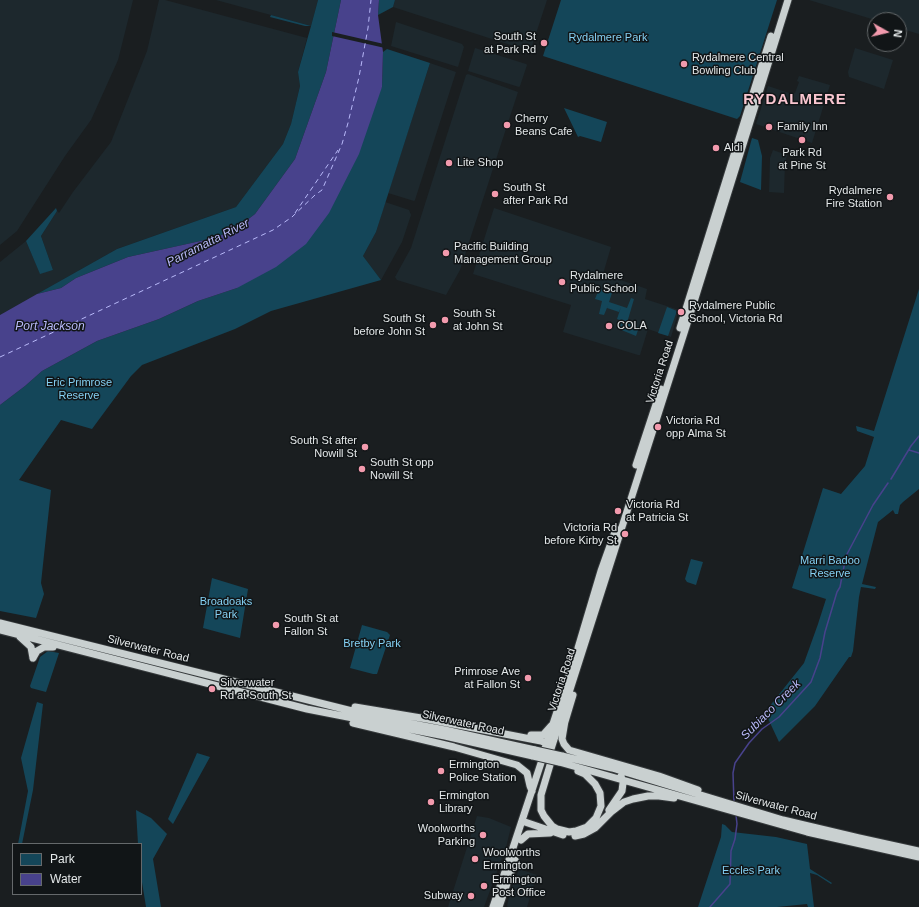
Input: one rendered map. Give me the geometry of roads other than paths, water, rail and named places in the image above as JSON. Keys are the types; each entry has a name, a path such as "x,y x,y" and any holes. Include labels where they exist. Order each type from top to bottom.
{"highway":[{"name":"Victoria Road","path":"550,747 554,723 783,0"},
{"name":"Victoria Road","path":"550,747 586,643 788,0"},
{"path":"589,611 594,603 606,567 610,564"},
{"name":"Silverwater Road","path":"0,623 376,717 560,759 612,768 670,789 694,800 782,822 919,851"},
{"name":"Silverwater Road","path":"0,630 307,709 534,753"},
{"path":"16,634 29,644 33,651 33,658 40,649 48,646 89,656 94,655"},
{"path":"586,643 566,721 562,740 564,744 569,750 670,789"},
{"path":"331,706 399,714 517,736 550,747 566,721"},
{"path":"307,709 315,714 517,765 527,773 532,791"},
{"path":"517,736 543,735 554,723"},
{"path":"545,764 540,803 544,816 557,829 569,832 582,830 592,823 599,812 601,800 600,793 595,784 585,774 560,759"},
{"name":"Silverwater Road","path":"560,759 622,780 670,789 721,802 782,822 858,844 919,857"},
{"path":"499,907 521,840 532,791 545,764"},
{"path":"492,907 525,822 545,764"},
{"path":"600,824 622,791 622,780 619,773 612,768"},
{"path":"525,822 561,835 578,836 590,831 600,824 611,812 624,802 670,789"},
{"path":"521,840 528,834 543,834 552,832"}],"water":[{"name":"Port Jackson","path":"341,0 379,0 378,15 383,52 382,87 359,154 329,213 306,244 276,267 237,288 198,301 159,319 97,341 42,371 0,405 0,315 37,294 61,288 76,278 128,257 214,238 234,230 255,214 295,159 326,72"}],"waterway":[{"name":"Subiaco Creek","path":"891,479 911,446 919,436"},
{"path":"909,450 919,453"},
{"name":"Subiaco Creek","path":"734,803 733,773 735,763 749,743 762,729 779,717 811,682 820,658 825,632 837,592 840,587 846,556 873,505 888,483"},
{"name":"Subiaco Creek","path":"710,907 730,884 731,851 735,839 737,824 736,815"}],"place":[{"name":"South St at Park Rd","path":"544,43"},
{"name":"Rydalmere Central Bowling Club","path":"684,64"},
{"name":"Cherry Beans Cafe","path":"507,125"},
{"name":"Family Inn","path":"769,127"},
{"name":"Park Rd at Pine St","path":"802,140"},
{"name":"Aldi","path":"716,148"},
{"name":"Lite Shop","path":"449,163"},
{"name":"South St after Park Rd","path":"495,194"},
{"name":"Rydalmere Fire Station","path":"890,197"},
{"name":"Pacific Building Management Group","path":"446,253"},
{"name":"Rydalmere Public School","path":"562,282"},
{"name":"Rydalmere Public School, Victoria Rd","path":"681,312"},
{"name":"South St at John St","path":"445,320"},
{"name":"South St before John St","path":"433,325"},
{"name":"COLA","path":"609,326"},
{"name":"Victoria Rd opp Alma St","path":"658,427"},
{"name":"South St after Nowill St","path":"365,447"},
{"name":"South St opp Nowill St","path":"362,469"},
{"name":"Victoria Rd at Patricia St","path":"618,511"},
{"name":"Victoria Rd before Kirby St","path":"625,534"},
{"name":"South St at Fallon St","path":"276,625"},
{"name":"Primrose Ave at Fallon St","path":"528,678"},
{"name":"Silverwater Rd at South St","path":"212,689"},
{"name":"Ermington Police Station","path":"441,771"},
{"name":"Ermington Library","path":"431,802"},
{"name":"Woolworths Parking","path":"483,835"},
{"name":"Woolworths Ermington","path":"475,859"},
{"name":"Ermington Post Office","path":"484,886"},
{"name":"Subway","path":"471,896"}],"district":[{"name":"RYDALMERE","path":"795,100"}],"park label":[{"name":"Rydalmere Park","path":"608,38"},
{"name":"Eric Primrose Reserve","path":"79,389"},
{"name":"Marri Badoo Reserve","path":"830,567"},
{"name":"Broadoaks Park","path":"226,608"},
{"name":"Bretby Park","path":"372,644"},
{"name":"Eccles Park","path":"751,871"}],"water label":[{"name":"Parramatta River","path":"208,243"}]}
